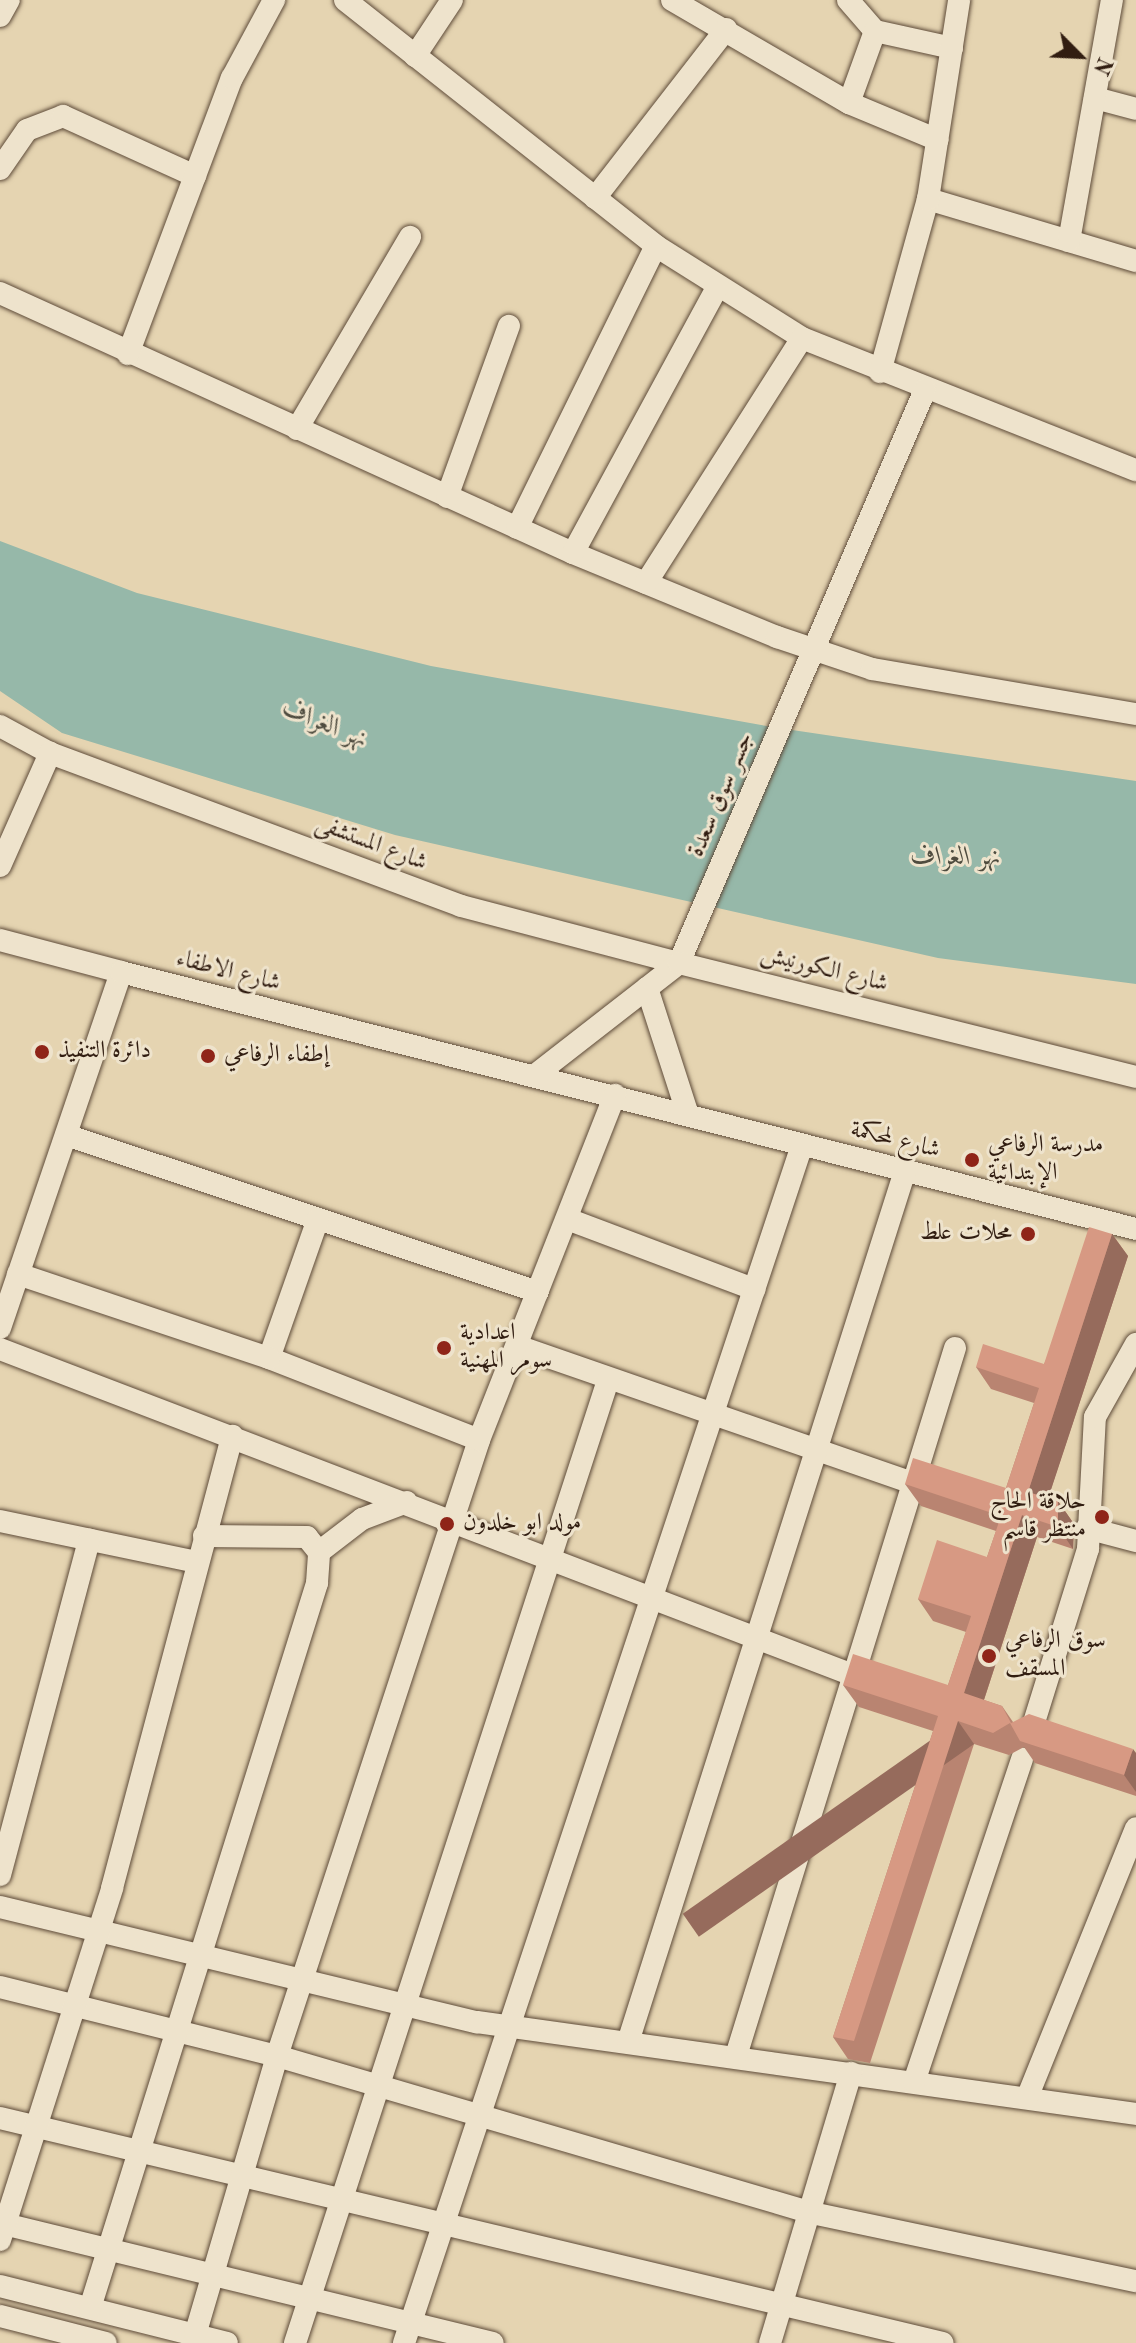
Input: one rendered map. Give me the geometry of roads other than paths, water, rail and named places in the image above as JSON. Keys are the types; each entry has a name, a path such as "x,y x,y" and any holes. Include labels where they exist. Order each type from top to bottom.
{"street":[{"path":"0,16 9,0"},
{"path":"128,354 232,78 274,0"},
{"path":"345,0 656,246 802,338 925,390 1136,470"},
{"path":"415,56 452,0"},
{"path":"672,0 849,103 938,140"},
{"path":"848,0 875,31 952,48"},
{"path":"880,372 928,199 959,0"},
{"path":"1069,241 1112,0"},
{"path":"595,198 726,29"},
{"path":"849,103 875,31"},
{"path":"1095,98 1136,109"},
{"path":"0,169 27,130 63,116 195,176"},
{"path":"928,199 1136,261"},
{"path":"297,429 410,237"},
{"path":"517,528 656,246"},
{"path":"573,553 718,286"},
{"path":"0,293 128,354 573,553 813,648 872,669 1136,714"},
{"path":"447,497 509,326"},
{"path":"646,583 802,338"},
{"name":"جسر سوق سعدة","path":"679,963 925,390"},
{"name":"شارع المستشفى","path":"0,726 50,753 461,906 679,963"},
{"path":"0,866 50,753"},
{"path":"0,940 121,972 0,1325"},
{"path":"534,1076 679,963"},
{"name":"شارع الكورنيش","path":"679,963 1136,1077"},
{"name":"شارع الاطفاء","path":"121,972 688,1115"},
{"path":"647,988 688,1115"},
{"path":"195,2335 277,2056 479,1440 570,1220 615,1095"},
{"name":"شارع لمحكمة","path":"688,1115 1136,1229"},
{"path":"66,1135 538,1292"},
{"path":"408,2332 441,2224 485,2116 652,1593 802,1145"},
{"path":"628,2042 813,1451 905,1171"},
{"path":"269,1358 318,1219"},
{"path":"570,1220 754,1289"},
{"path":"18,1274 269,1358 479,1440"},
{"path":"1031,1732 1088,1549 1095,1417 1136,1344"},
{"path":"517,1346 711,1417 913,1483"},
{"path":"736,2056 955,1348"},
{"path":"0,1349 652,1593 755,1638 853,1675"},
{"path":"295,2343 383,2086 405,2008 554,1557 608,1380"},
{"path":"232,1436 112,1888 94,1932 2,2229 212,2275 310,2300 408,2332 493,2343"},
{"path":"90,2308 142,2152 310,1612 319,1552 362,1519 407,1502"},
{"path":"0,1521 197,1562"},
{"path":"1087,1528 1136,1541"},
{"path":"204,1536 295,1536 319,1552"},
{"path":"0,1875 89,1540"},
{"path":"914,2082 1022,1759"},
{"path":"1027,2098 1136,1828"},
{"path":"0,1907 405,2008 513,2027 1136,2114"},
{"path":"0,1987 277,2056 812,2213 1136,2281"},
{"path":"770,2343 812,2213 851,2073"},
{"path":"0,2118 242,2173 781,2307 943,2343"},
{"path":"0,2286 227,2343"},
{"path":"0,2316 78,2340 106,2343"}],"water":[{"name":"نهر الغراف","path":"0,541 137,593 431,666 772,727 1136,781 1136,984 938,958 395,835 62,733 0,691"}],"place":[{"name":"دائرة التنفيذ","path":"42,1052"},
{"name":"إطفاء الرفاعي","path":"208,1056"},
{"name":"مدرسة الرفاعي الإبتدائية","path":"972,1160"},
{"name":"محلات علط","path":"1028,1234"},
{"name":"اعدادية سومر المهنية","path":"444,1348"},
{"name":"حلاقة الحاج منتظر قاسم","path":"1102,1517"},
{"name":"مولد ابو خلدون","path":"447,1524"},
{"name":"سوق الرفاعي المسقف","path":"989,1656"}]}
